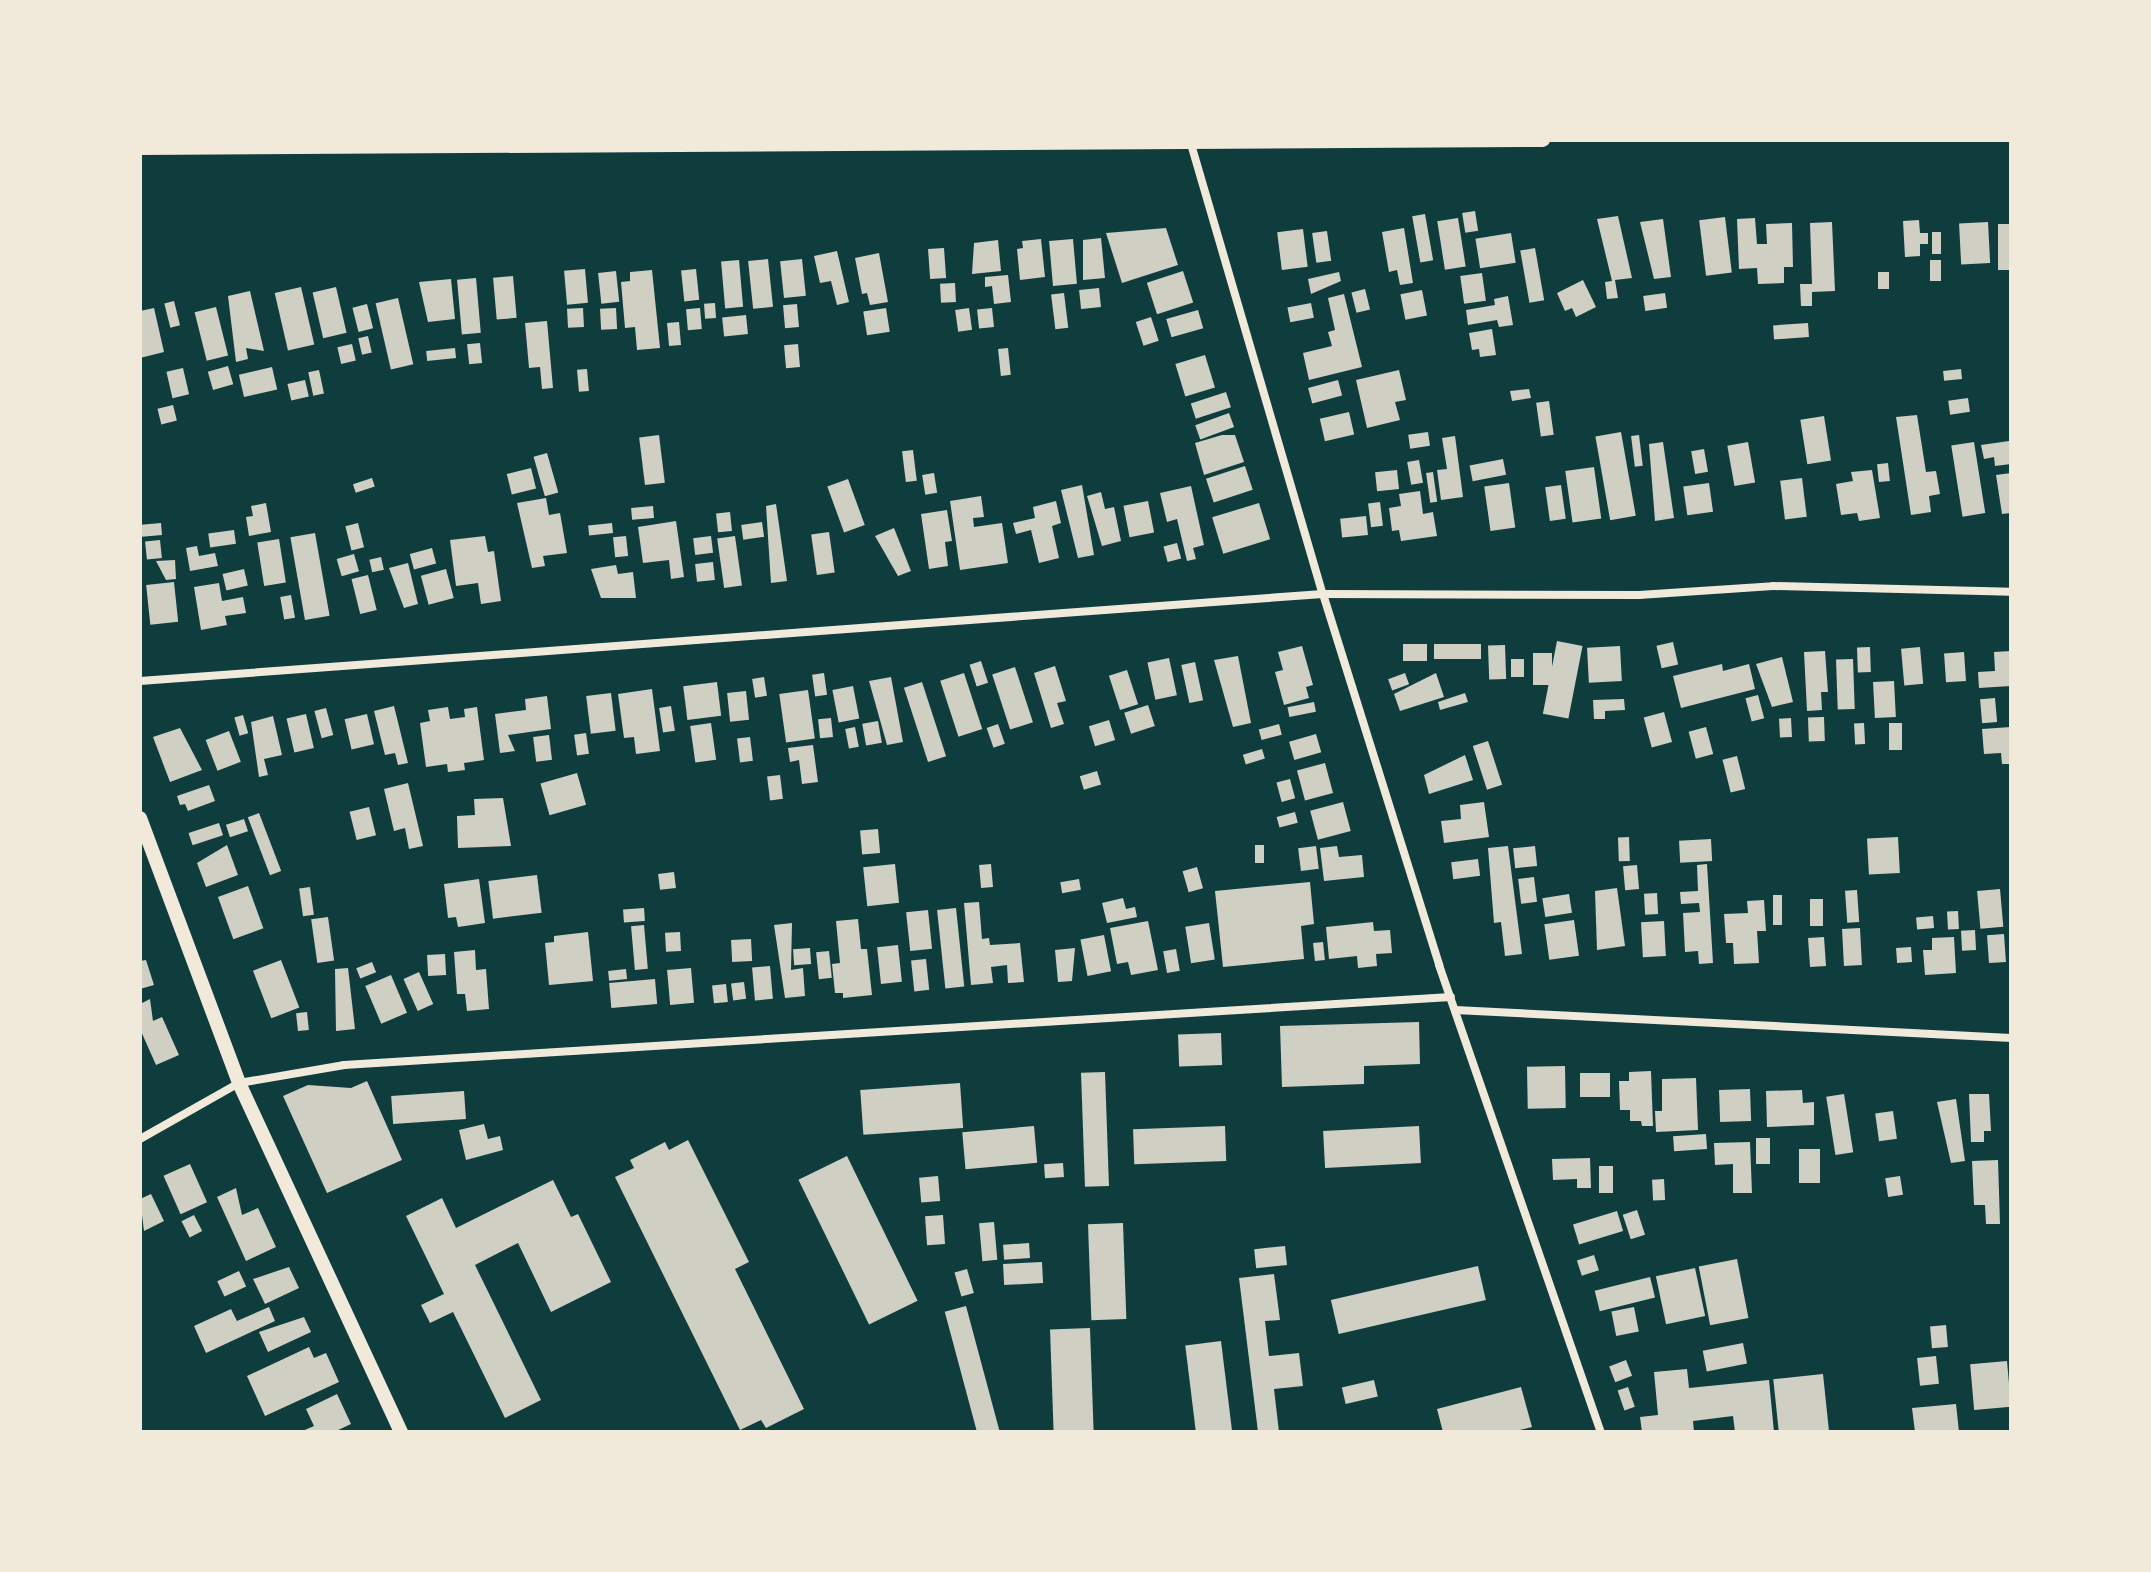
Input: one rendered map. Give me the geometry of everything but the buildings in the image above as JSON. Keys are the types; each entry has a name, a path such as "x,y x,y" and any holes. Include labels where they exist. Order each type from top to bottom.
{"street":[{"path":"140,148 1543,140"},
{"path":"1191,144 1323,594 1455,1010 1601,1432"},
{"path":"140,681 1323,594 1639,595 1786,586 2011,592"},
{"path":"140,818 239,1083 401,1432"},
{"path":"140,1139 239,1083 378,1062 1451,997"},
{"path":"1455,1010 2011,1038"}]}
